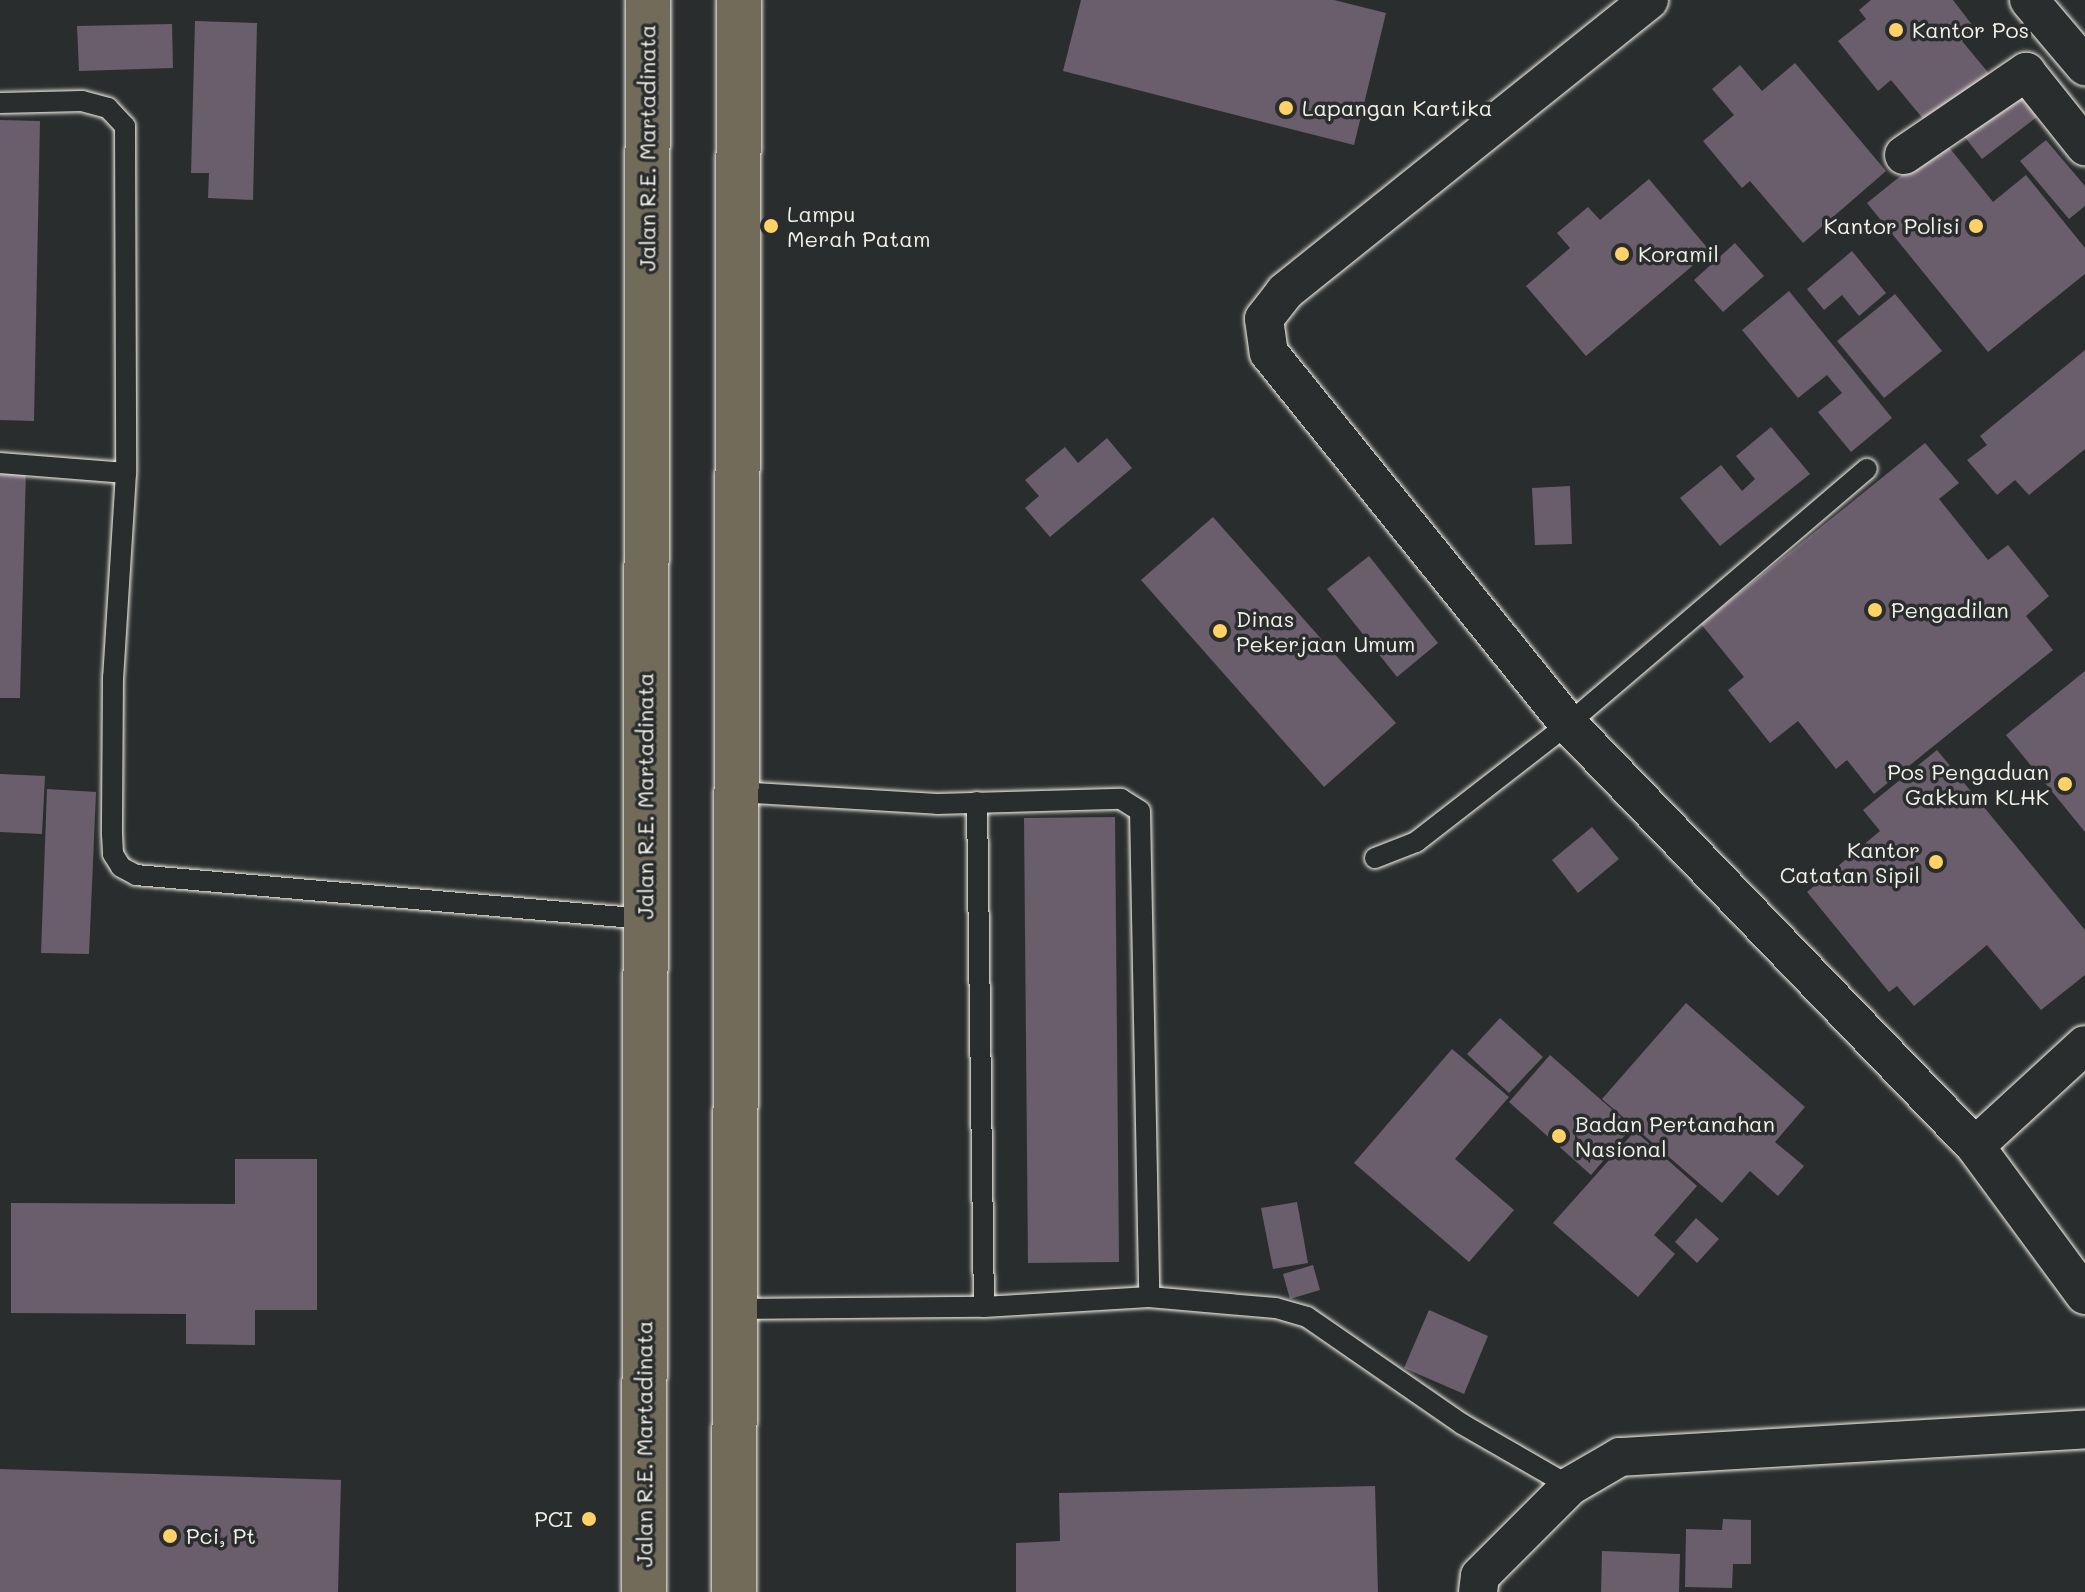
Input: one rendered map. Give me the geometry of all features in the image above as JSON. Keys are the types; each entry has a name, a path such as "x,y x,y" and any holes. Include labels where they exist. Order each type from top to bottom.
{"highway":[{"path":"734,1592 739,0"},
{"name":"Jalan R.E. Martadinata","path":"644,1592 646,2"}],"street":[{"path":"1649,0 1285,292 1264,319 1269,353 1568,724 1975,1146 2085,1295"},
{"path":"2029,0 2085,66"},
{"path":"1904,155 2026,72 2085,146"},
{"path":"1975,1146 2085,1045"},
{"path":"1478,1592 1480,1576 1570,1486 1620,1457 2085,1429"}],"lane":[{"path":"0,103 82,101 108,108 125,126 126,473 113,677 112,834 113,854 121,867 136,875 645,919"},
{"path":"0,463 126,473"},
{"path":"1375,858 1416,842 1568,724 1867,469"},
{"path":"737,792 977,802 1121,799 1131,800 1140,811 1149,1297"},
{"path":"977,802 984,1307"},
{"path":"735,1309 984,1307 1149,1297 1276,1308 1307,1317 1462,1424 1570,1486"}],"building":[{"name":"Lapangan Kartika","path":"1081,0 1334,0 1386,13 1354,145 1063,71"},
{"path":"1871,0 1953,0 1976,30 1962,41 1991,76 1929,126 1891,80 1878,91 1838,41 1866,19 1859,10"},
{"path":"195,21 257,23 253,200 208,198 209,173 191,173"},
{"path":"172,24 173,68 79,71 77,26"},
{"path":"1795,63 1886,171 1803,243 1750,181 1742,188 1703,141 1734,115 1712,89 1740,65 1762,91"},
{"path":"2019,94 2037,117 1982,159 1964,136"},
{"path":"0,120 40,121 34,421 0,420"},
{"path":"2046,140 2085,186 2085,206 2069,219 2020,161"},
{"name":"Kantor Polisi","path":"1944,141 1993,202 2026,175 2085,248 2085,274 1988,352 1867,203"},
{"path":"1649,179 1710,251 1586,356 1526,286 1570,248 1557,233 1588,207 1600,220"},
{"path":"1735,243 1764,276 1723,312 1694,280"},
{"path":"1852,251 1886,293 1859,316 1842,295 1824,310 1807,289"},
{"path":"1789,291 1892,418 1851,452 1818,412 1842,393 1827,375 1798,398 1742,330"},
{"path":"1895,294 1942,351 1884,398 1837,341"},
{"path":"2085,350 2085,449 2029,495 2015,480 1997,495 1967,460 1987,445 1980,436"},
{"path":"1771,427 1810,474 1720,546 1680,498 1721,465 1742,491 1755,479 1736,456"},
{"path":"1107,438 1132,468 1050,537 1025,508 1039,496 1025,480 1065,447 1078,463"},
{"name":"Pengadilan","path":"1925,443 1959,483 1939,499 1988,560 2008,545 2049,596 2026,616 2053,650 1874,794 1847,760 1836,769 1798,721 1770,743 1728,690 1744,677 1701,624"},
{"path":"0,467 26,468 20,698 0,698"},
{"path":"1570,486 1572,544 1535,545 1532,488"},
{"path":"1213,517 1396,723 1324,787 1141,580"},
{"path":"1369,556 1438,643 1397,677 1327,589"},
{"name":"Pos Pengaduan Gakkum KLHK","path":"2085,671 2085,832 2006,735"},
{"name":"Kantor Catatan Sipil","path":"1937,750 2085,930 2085,975 2041,1010 1987,945 1914,1006 1897,986 1889,992 1807,892 1880,831 1863,810"},
{"path":"0,774 45,776 42,834 0,832"},
{"path":"47,789 96,792 89,954 41,953"},
{"path":"1115,817 1119,1262 1028,1263 1024,818"},
{"path":"1592,827 1619,859 1578,893 1552,860"},
{"path":"1686,1003 1805,1107 1775,1142 1804,1166 1778,1196 1750,1171 1722,1203 1602,1099"},
{"path":"1500,1018 1543,1057 1509,1093 1467,1054"},
{"path":"1452,1049 1509,1097 1455,1159 1514,1210 1469,1262 1354,1163"},
{"path":"1550,1055 1632,1127 1591,1175 1509,1102"},
{"path":"1635,1131 1697,1186 1654,1235 1675,1254 1638,1297 1553,1223"},
{"path":"235,1159 317,1159 317,1310 255,1310 255,1345 186,1344 186,1314 11,1313 11,1203 235,1204"},
{"path":"1297,1202 1308,1263 1273,1269 1261,1208"},
{"path":"1696,1218 1719,1239 1697,1263 1675,1242"},
{"path":"1313,1265 1320,1290 1290,1299 1283,1274"},
{"path":"1429,1310 1488,1336 1464,1394 1404,1368"},
{"name":"Pci, Pt","path":"0,1469 341,1480 338,1592 0,1592"},
{"path":"1375,1486 1378,1592 1016,1592 1016,1543 1060,1541 1059,1493"},
{"path":"1723,1519 1751,1520 1751,1564 1733,1564 1732,1588 1685,1587 1686,1529 1722,1530"},
{"path":"1602,1551 1680,1554 1679,1592 1601,1592"}],"place":[{"name":"Kantor Pos","path":"1896,30"},
{"name":"Lapangan Kartika","path":"1286,108"},
{"name":"Lampu Merah Patam","path":"771,226"},
{"name":"Kantor Polisi","path":"1976,226"},
{"name":"Koramil","path":"1622,254"},
{"name":"Pengadilan","path":"1875,610"},
{"name":"Dinas Pekerjaan Umum","path":"1220,631"},
{"name":"Pos Pengaduan Gakkum KLHK","path":"2065,784"},
{"name":"Kantor Catatan Sipil","path":"1936,862"},
{"name":"Badan Pertanahan Nasional","path":"1559,1136"},
{"name":"PCI","path":"589,1519"},
{"name":"Pci, Pt","path":"170,1536"}]}
